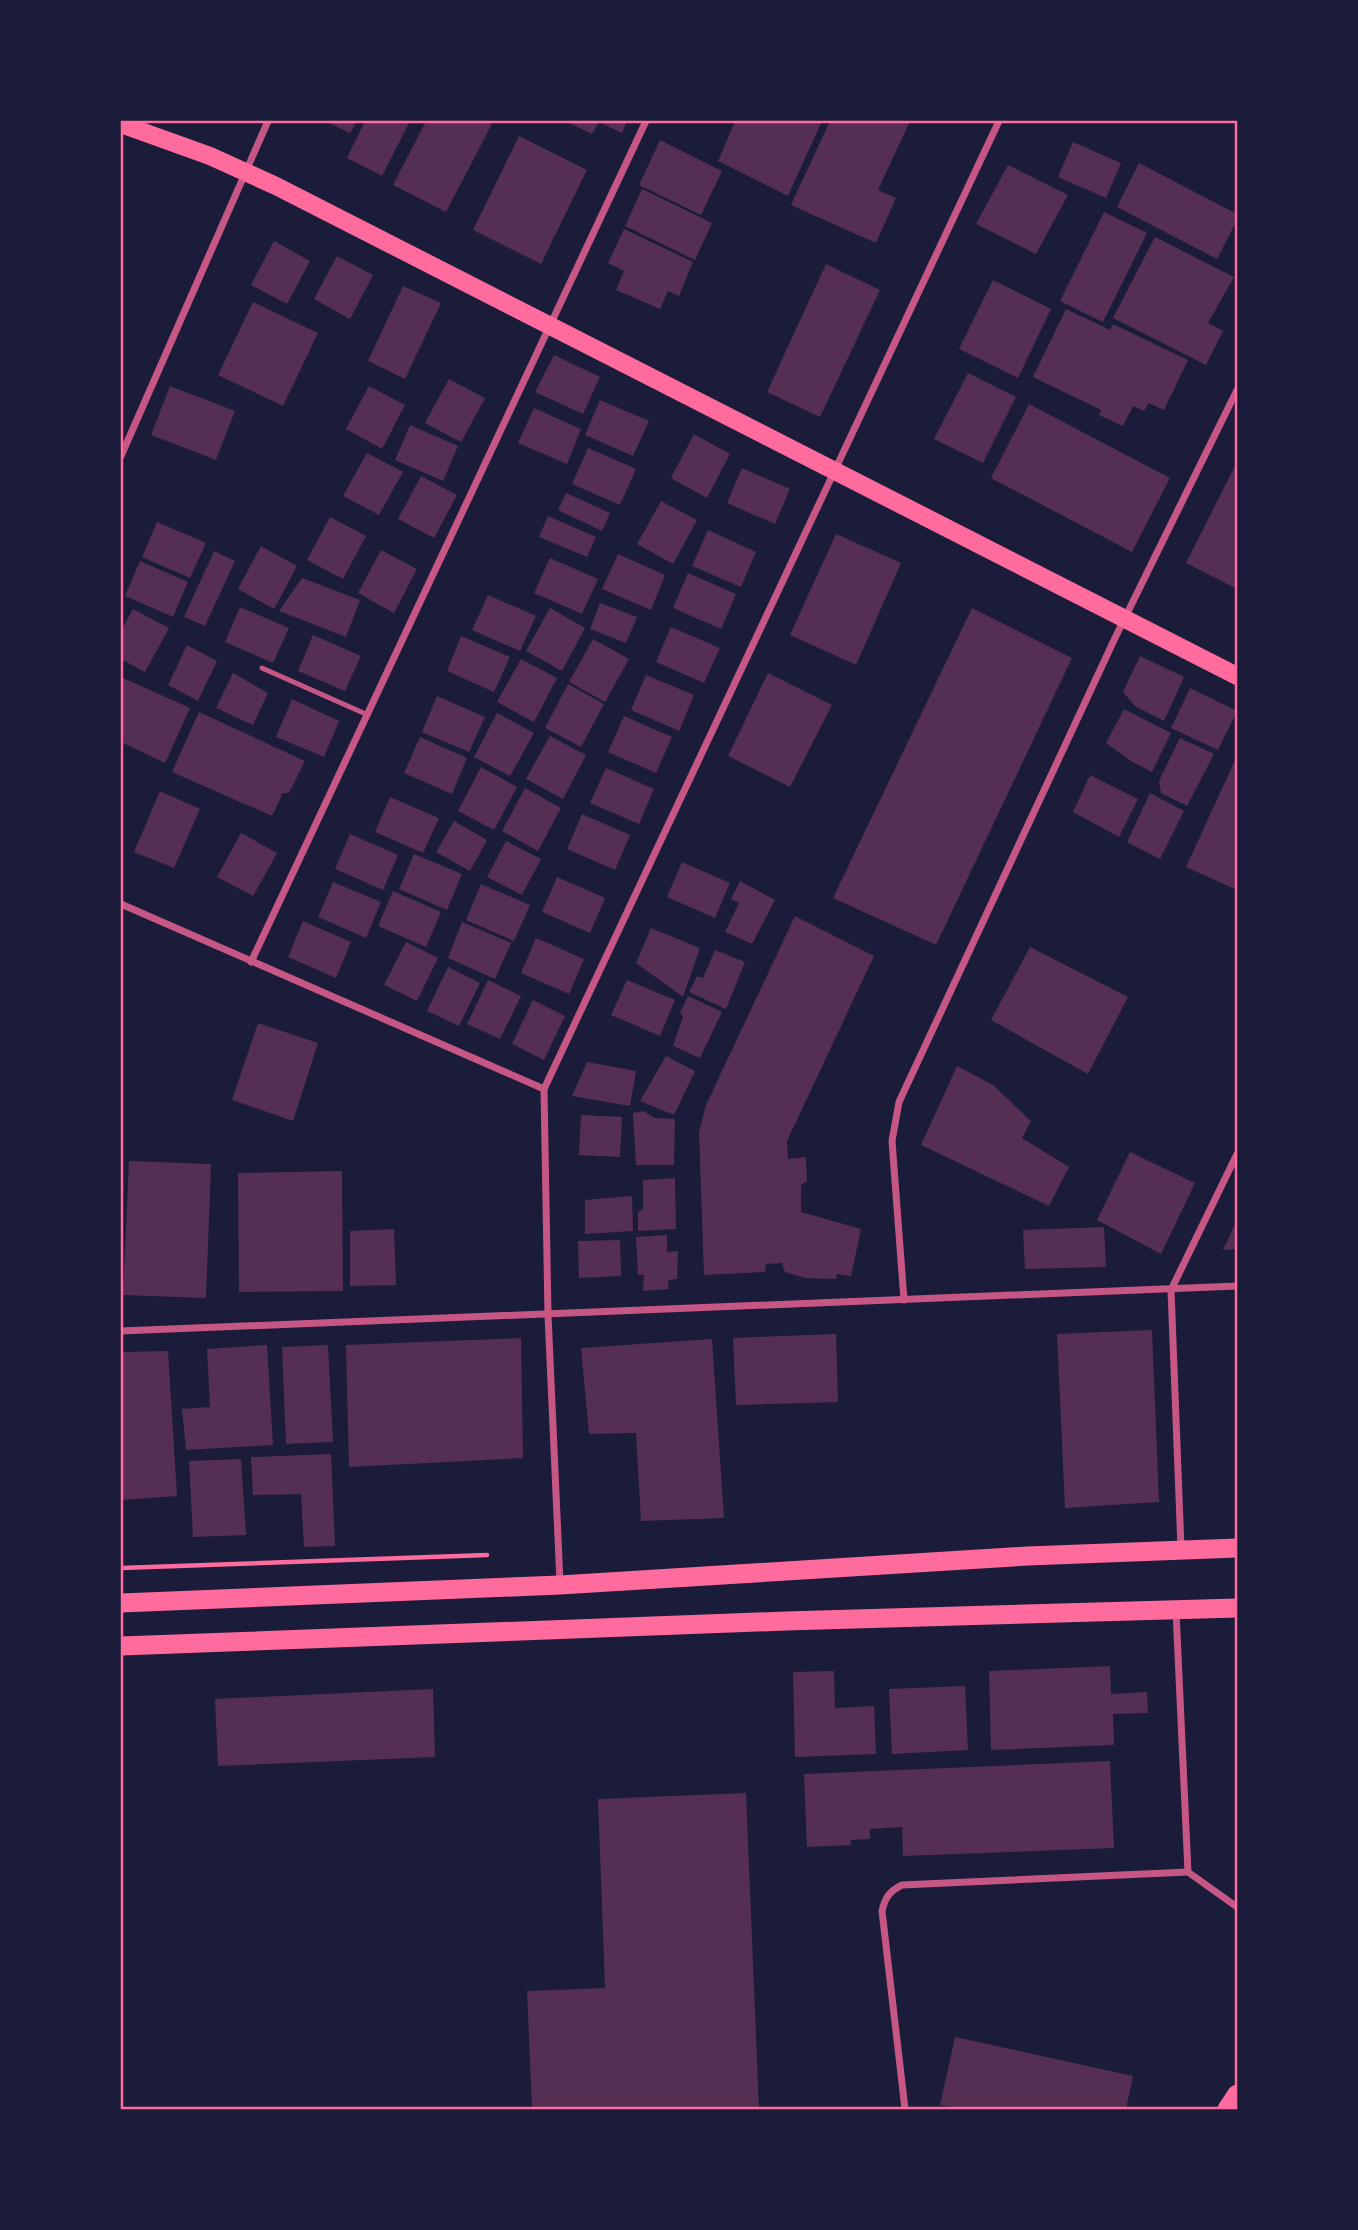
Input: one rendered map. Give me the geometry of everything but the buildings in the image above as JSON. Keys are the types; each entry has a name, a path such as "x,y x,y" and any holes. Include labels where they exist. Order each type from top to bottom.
{"highway":[{"path":"121,1603 560,1585 1028,1556 1237,1548"},
{"path":"121,1646 786,1621 1237,1608"},
{"path":"1227,2109 1237,2094"}],"main road":[{"path":"121,124 244,171 1237,676"}],"street":[{"path":"121,456 268,121"},
{"path":"251,962 646,121"},
{"path":"560,1585 548,1315 544,1089 999,121"},
{"path":"904,1300 892,1141 899,1102 1125,618 1237,390"},
{"path":"121,904 544,1089"},
{"path":"1181,1550 1171,1290 1237,1154"},
{"path":"121,1332 1237,1286"},
{"path":"1176,1611 1188,1872"},
{"path":"905,2109 882,1911 885,1898 892,1890 902,1885 1188,1872 1237,1907"}],"lane":[{"path":"262,668 368,715"}],"path":[{"path":"121,1568 490,1555"}]}
